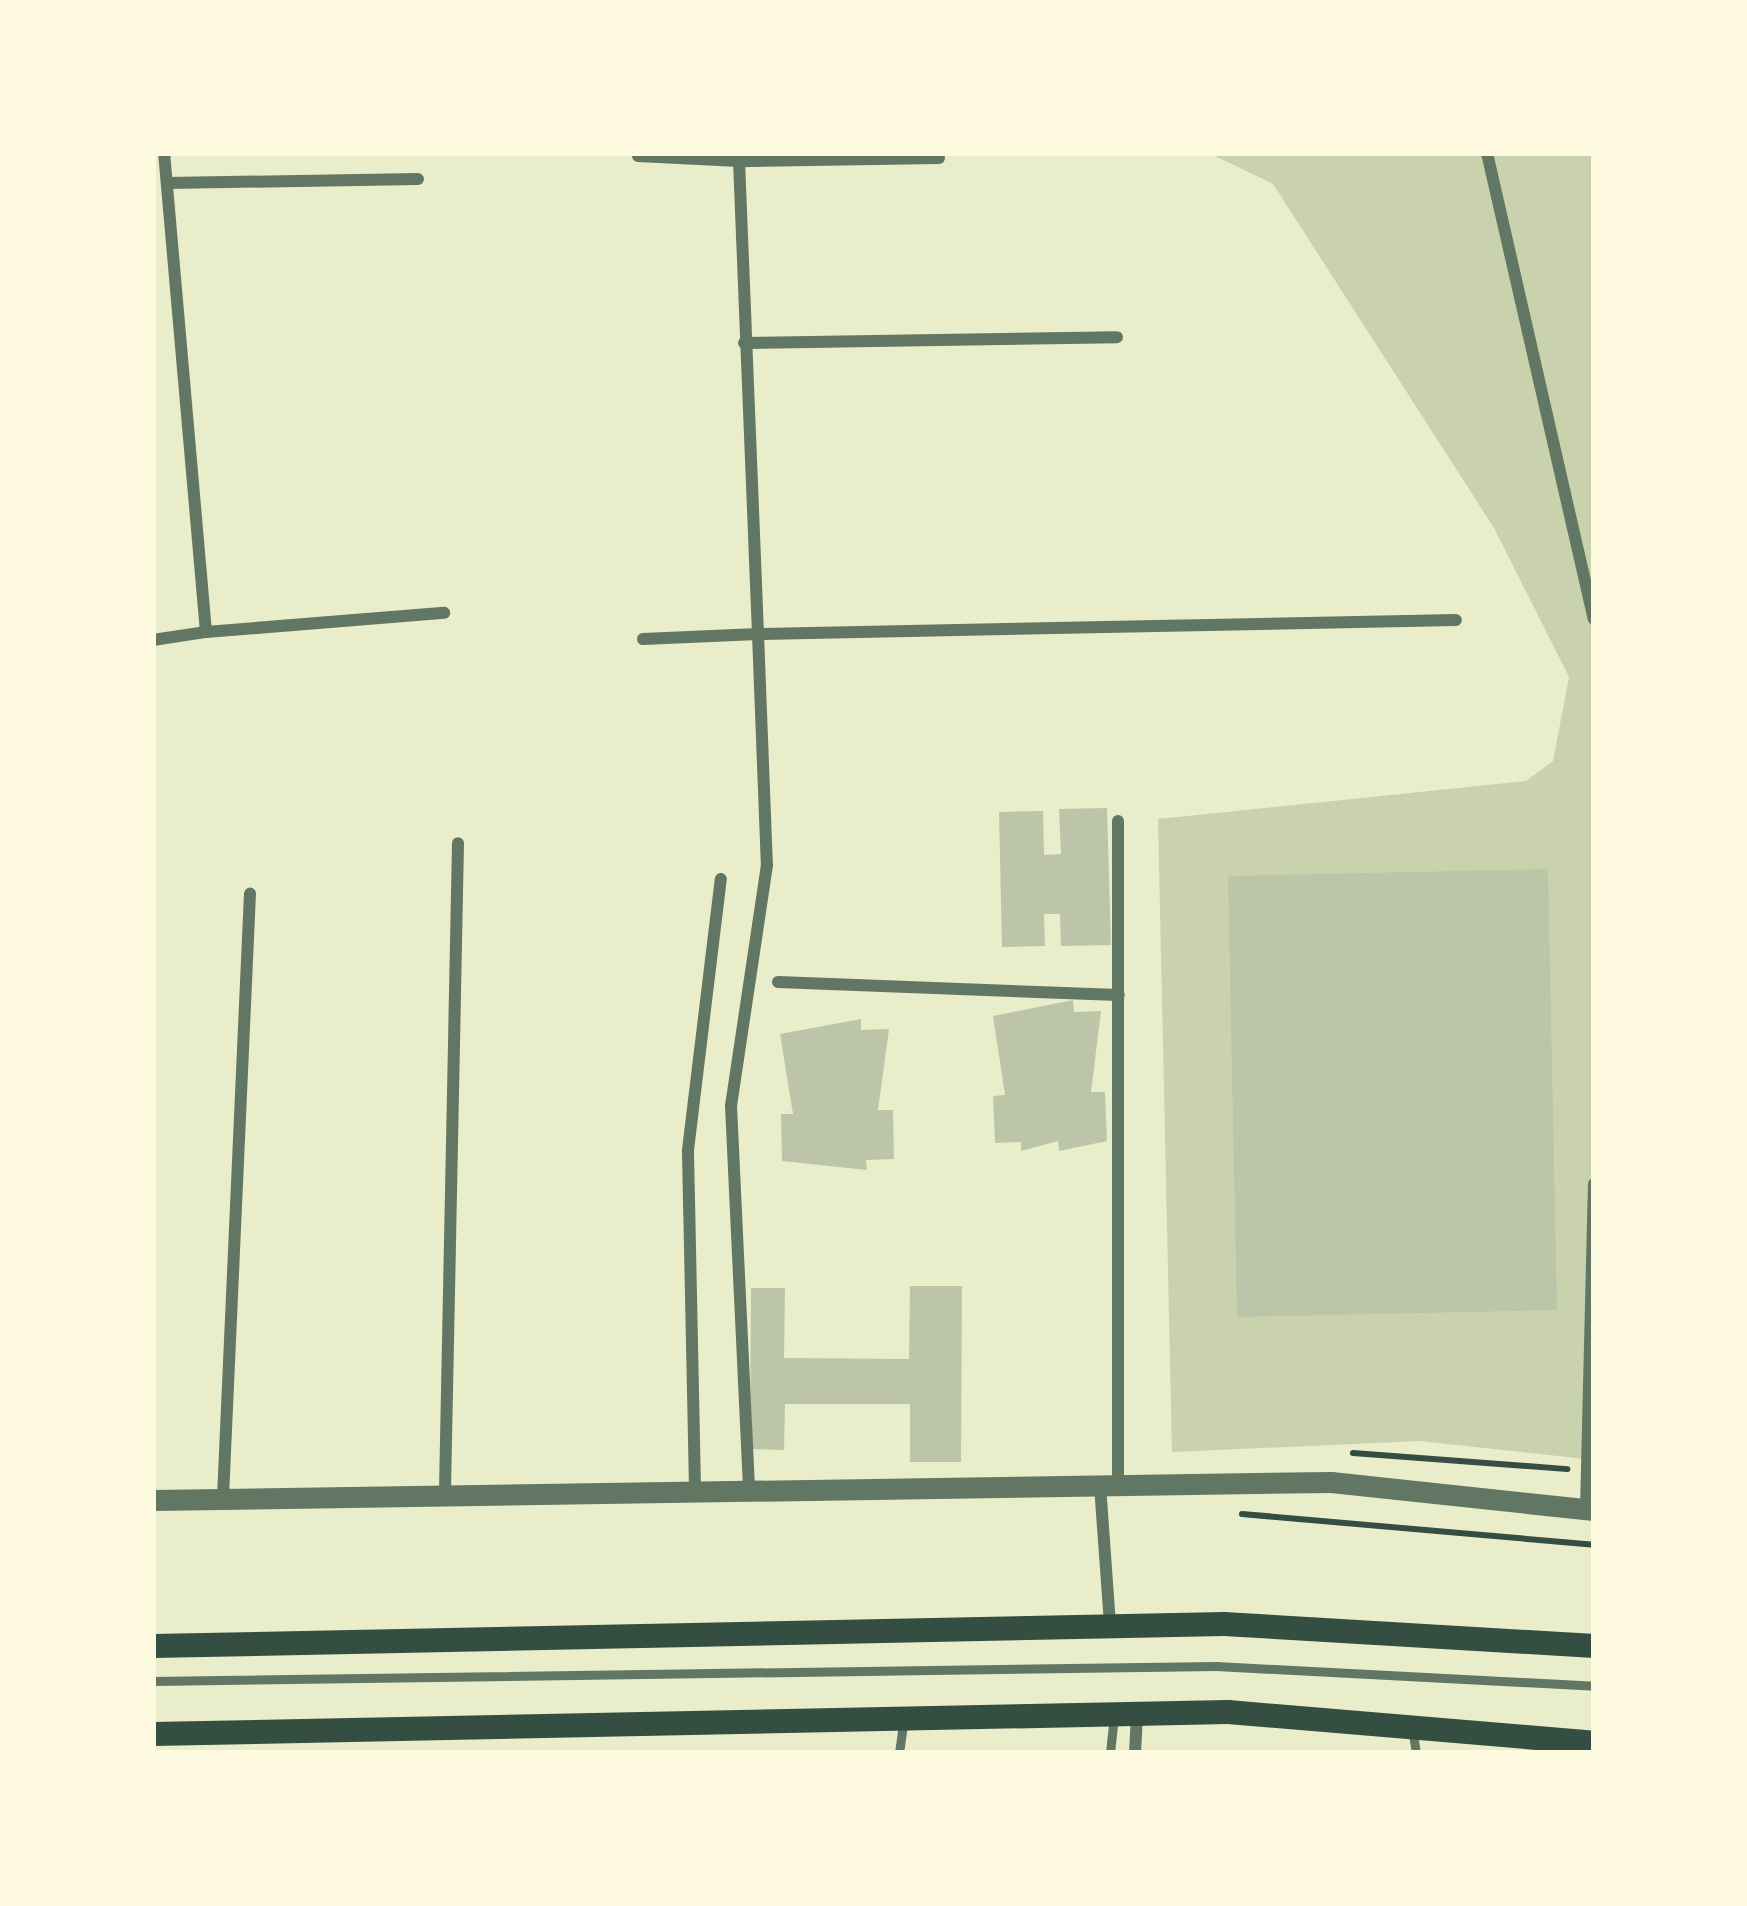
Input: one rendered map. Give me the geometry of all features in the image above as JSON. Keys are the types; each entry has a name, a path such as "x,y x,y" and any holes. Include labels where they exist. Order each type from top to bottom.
{"main road":[{"path":"153,1646 1110,1626 1594,1646"},
{"path":"153,1734 1228,1712 1415,1743 1594,1743"}],"street":[{"path":"164,153 206,632"},
{"path":"1487,153 1594,619"},
{"path":"638,156 739,161 939,158"},
{"path":"739,161 767,866 731,1106 749,1485"},
{"path":"167,183 418,179"},
{"path":"744,343 1117,337"},
{"path":"153,640 444,613"},
{"path":"643,639 1456,620"},
{"path":"1110,1626 1118,821"},
{"path":"445,1491 458,843"},
{"path":"695,1487 688,1150 721,879"},
{"path":"223,1497 250,895"},
{"path":"778,982 1119,995"},
{"path":"153,1500 749,1485 1331,1482 1590,1509 1594,1184"},
{"path":"1126,1714 1135,1753"}],"lane":[{"path":"153,1681 1216,1666 1594,1689"},
{"path":"1110,1753 1126,1714"},
{"path":"899,1753 904,1718"}],"green space":[{"path":"1209,153 1594,153 1594,1460 1420,1441 1172,1452 1158,819 1526,781 1553,761 1569,677 1494,528 1273,184"}],"building":[{"path":"1107,808 1111,945 1061,946 1060,914 1044,914 1045,946 1002,947 999,812 1043,811 1044,855 1061,854 1059,809"},
{"path":"1548,869 1557,1310 1237,1317 1228,876"},
{"path":"1073,1000 1074,1012 1101,1011 1091,1092 1105,1092 1107,1141 1059,1151 1058,1141 1021,1151 1021,1142 995,1143 993,1096 1005,1095 993,1016"},
{"path":"861,1019 861,1030 889,1029 878,1110 893,1110 894,1159 866,1160 867,1170 782,1161 781,1114 793,1114 780,1034"},
{"path":"910,1286 962,1286 961,1462 910,1462 910,1404 785,1404 784,1450 750,1449 751,1288 785,1288 784,1358 909,1359"}]}
